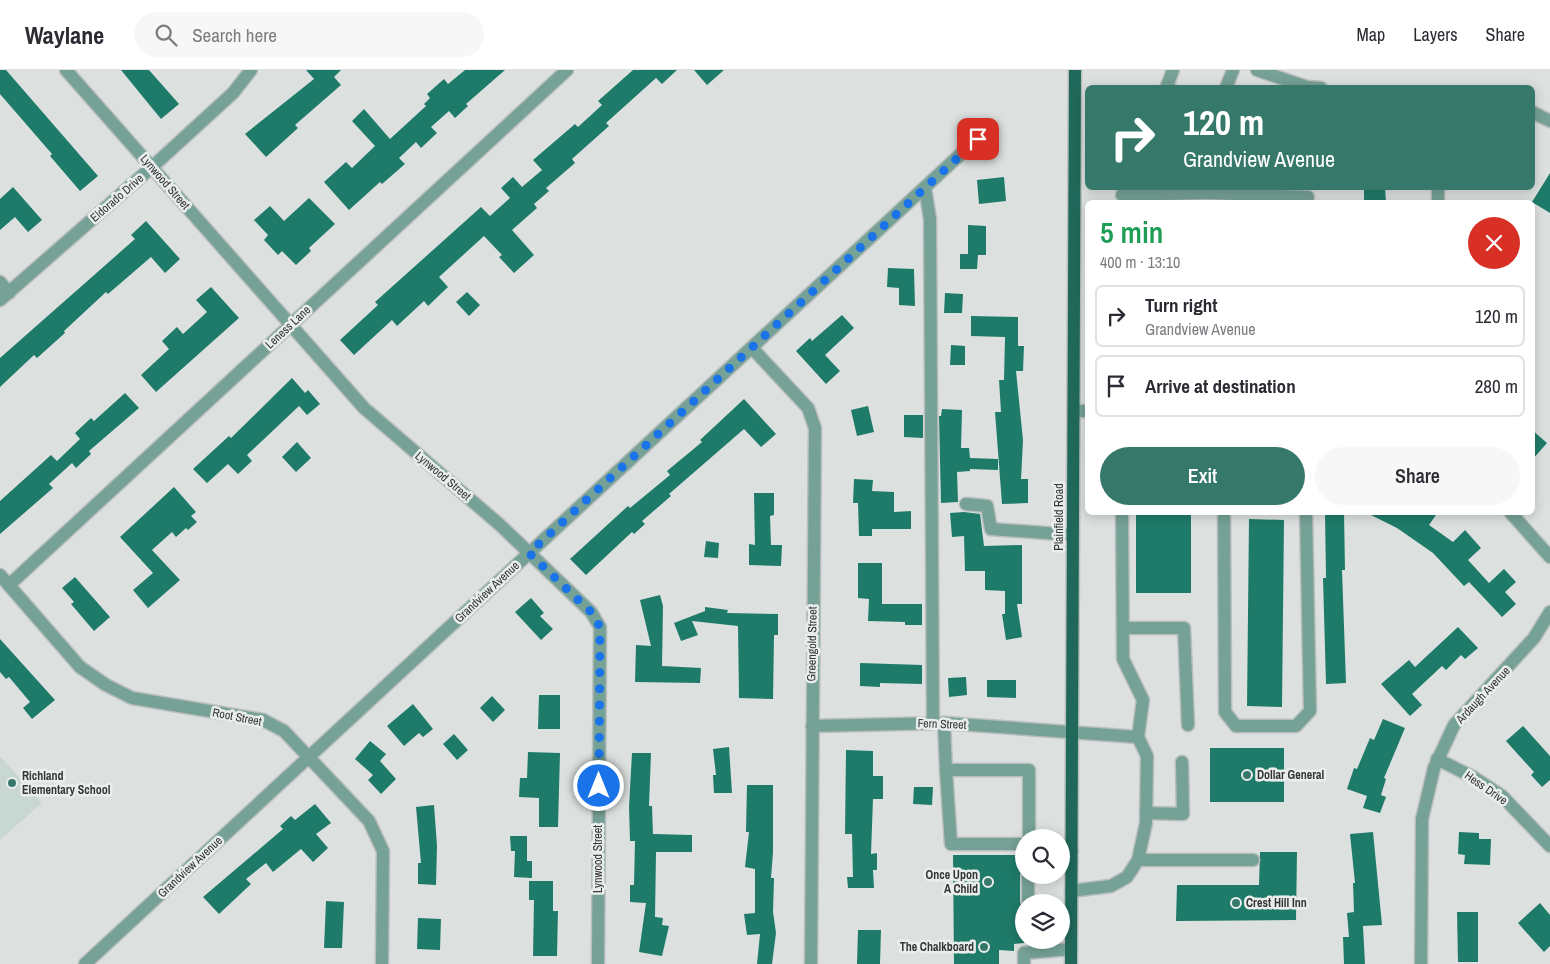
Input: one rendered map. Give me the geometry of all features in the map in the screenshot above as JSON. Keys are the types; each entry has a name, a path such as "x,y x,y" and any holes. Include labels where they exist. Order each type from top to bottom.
{"main road":[{"name":"Plainfield Road","path":"1067,829 1072,732 1075,70"},
{"name":"Plainfield Road","path":"1070,883 1071,964"}],"street":[{"name":"Lynwood Street","path":"66,70 364,408 500,524 591,612 600,627 598,964"},
{"name":"Eldorado Drive","path":"4,296 152,167 233,93 251,70"},
{"name":"Leness Lane","path":"4,580 291,324 567,70"},
{"path":"1169,85 1173,70"},
{"path":"1227,85 1232,70"},
{"path":"1257,70 1301,85"},
{"path":"1535,114 1550,121"},
{"name":"Grandview Avenue","path":"91,962 309,757 978,139"},
{"path":"925,188 930,219 938,723 946,770 951,844 1015,844"},
{"path":"1122,195 1208,190 1308,197"},
{"path":"0,282 4,296"},
{"name":"Greengold Street","path":"752,348 808,408 815,428 811,964"},
{"path":"1074,411 1085,411"},
{"path":"966,504 986,506 991,529 1073,535"},
{"path":"1071,891 1111,886 1127,877 1138,860 1146,813 1147,756 1138,737 1143,700 1123,659 1122,515"},
{"path":"1224,515 1225,712 1236,726 1296,726 1310,711 1306,515"},
{"path":"1513,515 1550,557"},
{"name":"Root Street","path":"4,580 80,667 106,685 132,698 263,720 284,731 369,821 383,851 382,964"},
{"name":"Ardaugh Avenue","path":"1421,964 1422,819 1438,760 1454,725 1534,638 1550,612"},
{"path":"1123,628 1184,628 1188,725"},
{"name":"Fern Street","path":"812,726 938,723 1138,737"},
{"name":"Hess Drive","path":"1438,760 1473,777 1502,796 1550,846"},
{"path":"1146,813 1184,814 1182,762"},
{"path":"946,770 1030,770 1029,829"},
{"path":"1138,860 1252,860"},
{"path":"1024,964 1024,954 1071,949"}],"shaded area":[{"name":"Richland Elementary School","path":"0,756 42,803 0,840"}],"building":[{"path":"0,70 6,70 98,176 80,191 50,156 52,154 0,94"},
{"path":"121,70 149,70 179,104 161,119"},
{"path":"306,70 341,70 334,77 341,85 295,125 298,128 266,157 245,134 314,79"},
{"path":"465,70 505,70 466,104 468,106 455,118 449,111 431,127 437,133 421,148 416,142 399,158 405,164 382,184 380,182 349,210 324,182 346,162 352,168 375,146 352,121 364,109 390,139 426,106 424,104 430,98 427,94 444,79 448,84"},
{"path":"633,70 677,70 662,84 656,78 606,123 609,126 572,159 575,163 546,188 549,191 534,204 537,208 512,230 534,255 514,273 499,257 502,255 484,236 439,277 448,287 428,306 424,301 397,326 392,320 354,355 340,340 378,305 375,302 481,207 490,216 510,198 501,188 513,177 522,187 542,170 533,160 575,124 578,127 602,105 598,101"},
{"path":"694,70 724,70 707,85"},
{"path":"1550,173 1550,213 1535,204 1535,200 1533,200"},
{"path":"1004,177 1006,201 979,204 977,180"},
{"path":"13,187 42,220 28,232 15,217 0,230 0,199"},
{"path":"1364,190 1385,190 1386,200 1364,200"},
{"path":"309,198 335,224 309,248 311,251 296,265 282,251 278,255 264,240 268,235 254,220 270,206 284,221"},
{"path":"146,221 180,259 165,273 151,257 108,294 106,292 64,331 65,333 37,358 34,355 0,387 0,358 135,239 131,235"},
{"path":"968,225 986,226 986,255 978,255 977,269 960,269 960,254 968,254"},
{"path":"888,268 914,269 915,306 899,305 899,288 887,287"},
{"path":"211,287 239,318 156,392 141,375 169,349 162,341 177,327 183,334 207,312 196,300"},
{"path":"467,292 480,305 469,316 456,302"},
{"path":"945,293 963,294 962,313 944,313"},
{"path":"842,315 854,328 825,355 840,371 826,384 796,351 810,338 812,341"},
{"path":"971,316 1018,317 1018,346 1024,346 1023,371 1016,371 1023,440 1021,479 1028,479 1028,503 1002,504 995,412 1001,412 999,380 1004,380 1005,337 971,336"},
{"path":"951,345 965,346 965,365 950,365"},
{"path":"292,378 305,393 308,390 320,404 307,415 299,406 247,455 252,461 238,474 228,464 207,483 193,469 229,436 231,438"},
{"path":"125,393 139,408 89,451 91,454 76,468 72,463 49,484 53,488 0,534 0,501 51,455 57,461 80,439 75,433 91,418 94,421"},
{"path":"744,399 776,434 761,447 744,429 669,494 671,496 642,521 645,524 634,534 632,532 586,575 570,559 628,506 630,508 670,475 667,471 702,442 700,440"},
{"path":"868,406 874,432 857,436 851,410"},
{"path":"942,409 962,410 961,448 969,448 970,458 998,459 998,470 970,469 970,471 957,472 958,502 941,503 939,416 941,416"},
{"path":"904,415 923,415 923,438 904,437"},
{"path":"1535,433 1547,443 1535,457"},
{"path":"297,442 311,458 296,472 282,457"},
{"path":"854,479 873,480 872,491 894,492 894,512 911,511 911,529 872,529 872,536 859,536 858,503 853,503"},
{"path":"174,487 196,512 191,516 197,522 188,530 186,528 176,537 172,532 152,550 180,580 148,608 133,590 153,573 120,537"},
{"path":"754,493 774,493 774,515 770,516 771,545 782,545 781,566 749,565 749,544 755,545"},
{"path":"950,513 980,514 984,546 1022,545 1022,604 1017,604 1022,637 1006,640 1002,614 1005,614 1005,591 985,590 985,571 965,571 964,536 952,537"},
{"path":"1136,515 1191,515 1191,593 1136,593"},
{"path":"1325,515 1344,515 1345,570 1342,570 1346,683 1326,684 1323,578 1326,578"},
{"path":"1371,515 1436,515 1429,525 1453,542 1465,530 1481,548 1468,560 1489,583 1504,569 1516,582 1505,592 1516,604 1502,617 1469,582 1464,586 1433,553 1397,528"},
{"path":"1249,519 1284,520 1282,707 1247,706"},
{"path":"706,541 719,543 718,558 704,557"},
{"path":"858,563 882,563 882,604 922,604 922,625 905,625 905,622 868,621 869,599 858,598"},
{"path":"75,577 110,617 94,631 71,604 74,602 62,588"},
{"path":"660,595 663,606 662,666 701,668 700,683 635,682 636,645 651,646 640,600"},
{"path":"531,598 544,613 540,616 553,629 541,640 515,612"},
{"path":"705,607 728,610 727,613 778,614 778,635 774,635 773,699 739,698 738,626 692,621 698,635 681,641 674,623 705,611"},
{"path":"1458,627 1478,648 1465,659 1461,655 1446,670 1442,666 1412,694 1422,705 1410,716 1381,684 1409,660 1415,667"},
{"path":"0,639 55,700 32,719 23,708 30,702 9,677 6,679 0,672"},
{"path":"860,663 922,665 922,684 880,683 880,687 860,686"},
{"path":"966,677 967,695 949,697 948,678"},
{"path":"987,680 1016,680 1016,698 987,697"},
{"path":"539,695 560,695 560,729 538,729"},
{"path":"492,696 505,710 493,722 480,708"},
{"path":"413,704 433,729 423,737 419,733 404,746 387,726"},
{"path":"1383,719 1405,728 1384,778 1386,779 1381,795 1386,797 1380,813 1363,808 1367,796 1347,789 1354,768 1357,769 1370,738 1374,740"},
{"path":"1523,726 1550,756 1550,780 1542,787 1531,775 1534,772 1506,741"},
{"path":"454,734 468,750 457,760 443,744"},
{"path":"370,741 386,754 380,761 396,779 381,794 368,780 373,775 355,759"},
{"path":"729,747 732,793 714,793 713,775 716,775 713,749"},
{"name":"Dollar General","path":"1210,748 1284,748 1284,802 1210,802"},
{"path":"846,750 873,751 873,776 883,776 883,799 873,799 871,854 877,853 877,870 873,870 874,888 848,888 847,877 853,877 852,834 845,834"},
{"path":"528,752 560,753 558,827 539,827 539,798 519,797 520,778 527,778"},
{"path":"632,753 651,753 649,806 652,806 653,834 692,835 692,852 656,852 655,917 663,918 662,925 669,926 662,956 639,952 646,903 630,902 630,885 634,885 635,841 630,841 629,807"},
{"path":"747,785 773,785 771,878 774,878 773,912 776,933 772,964 757,964 760,934 747,935 744,914 755,913 755,869 745,867 749,832 746,832"},
{"path":"914,787 933,787 932,805 913,804"},
{"path":"315,804 331,823 316,834 328,848 313,862 301,849 273,872 266,863 246,879 251,884 219,914 203,897 283,829 280,826 291,816 295,820"},
{"path":"434,805 437,846 436,885 418,884 418,863 421,863 416,807"},
{"path":"1373,832 1382,925 1363,926 1365,964 1344,964 1343,937 1349,937 1347,913 1354,912 1353,883 1355,883 1350,834"},
{"path":"1459,832 1479,833 1479,839 1491,839 1490,865 1464,864 1465,855 1458,854"},
{"path":"510,836 527,836 527,861 532,861 532,878 514,877 515,851 511,851"},
{"name":"Crest Hill Inn","path":"1260,852 1297,852 1296,920 1176,921 1177,885 1259,885"},
{"path":"953,855 1015,855 1015,884 1020,884 1020,894 1015,894 1014,951 999,950 999,964 954,964"},
{"path":"529,881 553,881 553,911 558,911 557,956 533,956 534,900 529,900"},
{"path":"326,901 344,902 342,948 324,948"},
{"path":"1540,903 1550,915 1550,946 1544,952 1518,923"},
{"path":"1457,912 1478,912 1478,962 1458,962"},
{"path":"418,918 441,919 440,950 417,949"},
{"path":"858,930 881,930 880,964 857,964"}],"place":[{"name":"Dollar General","path":"1247,775"},
{"name":"Richland Elementary School","path":"12,783"},
{"name":"Once Upon A Child","path":"988,882"},
{"name":"Crest Hill Inn","path":"1236,903"},
{"name":"The Chalkboard","path":"984,947"}],"route":[{"path":"599,786 600,627 591,612 529,553 978,139"}]}
